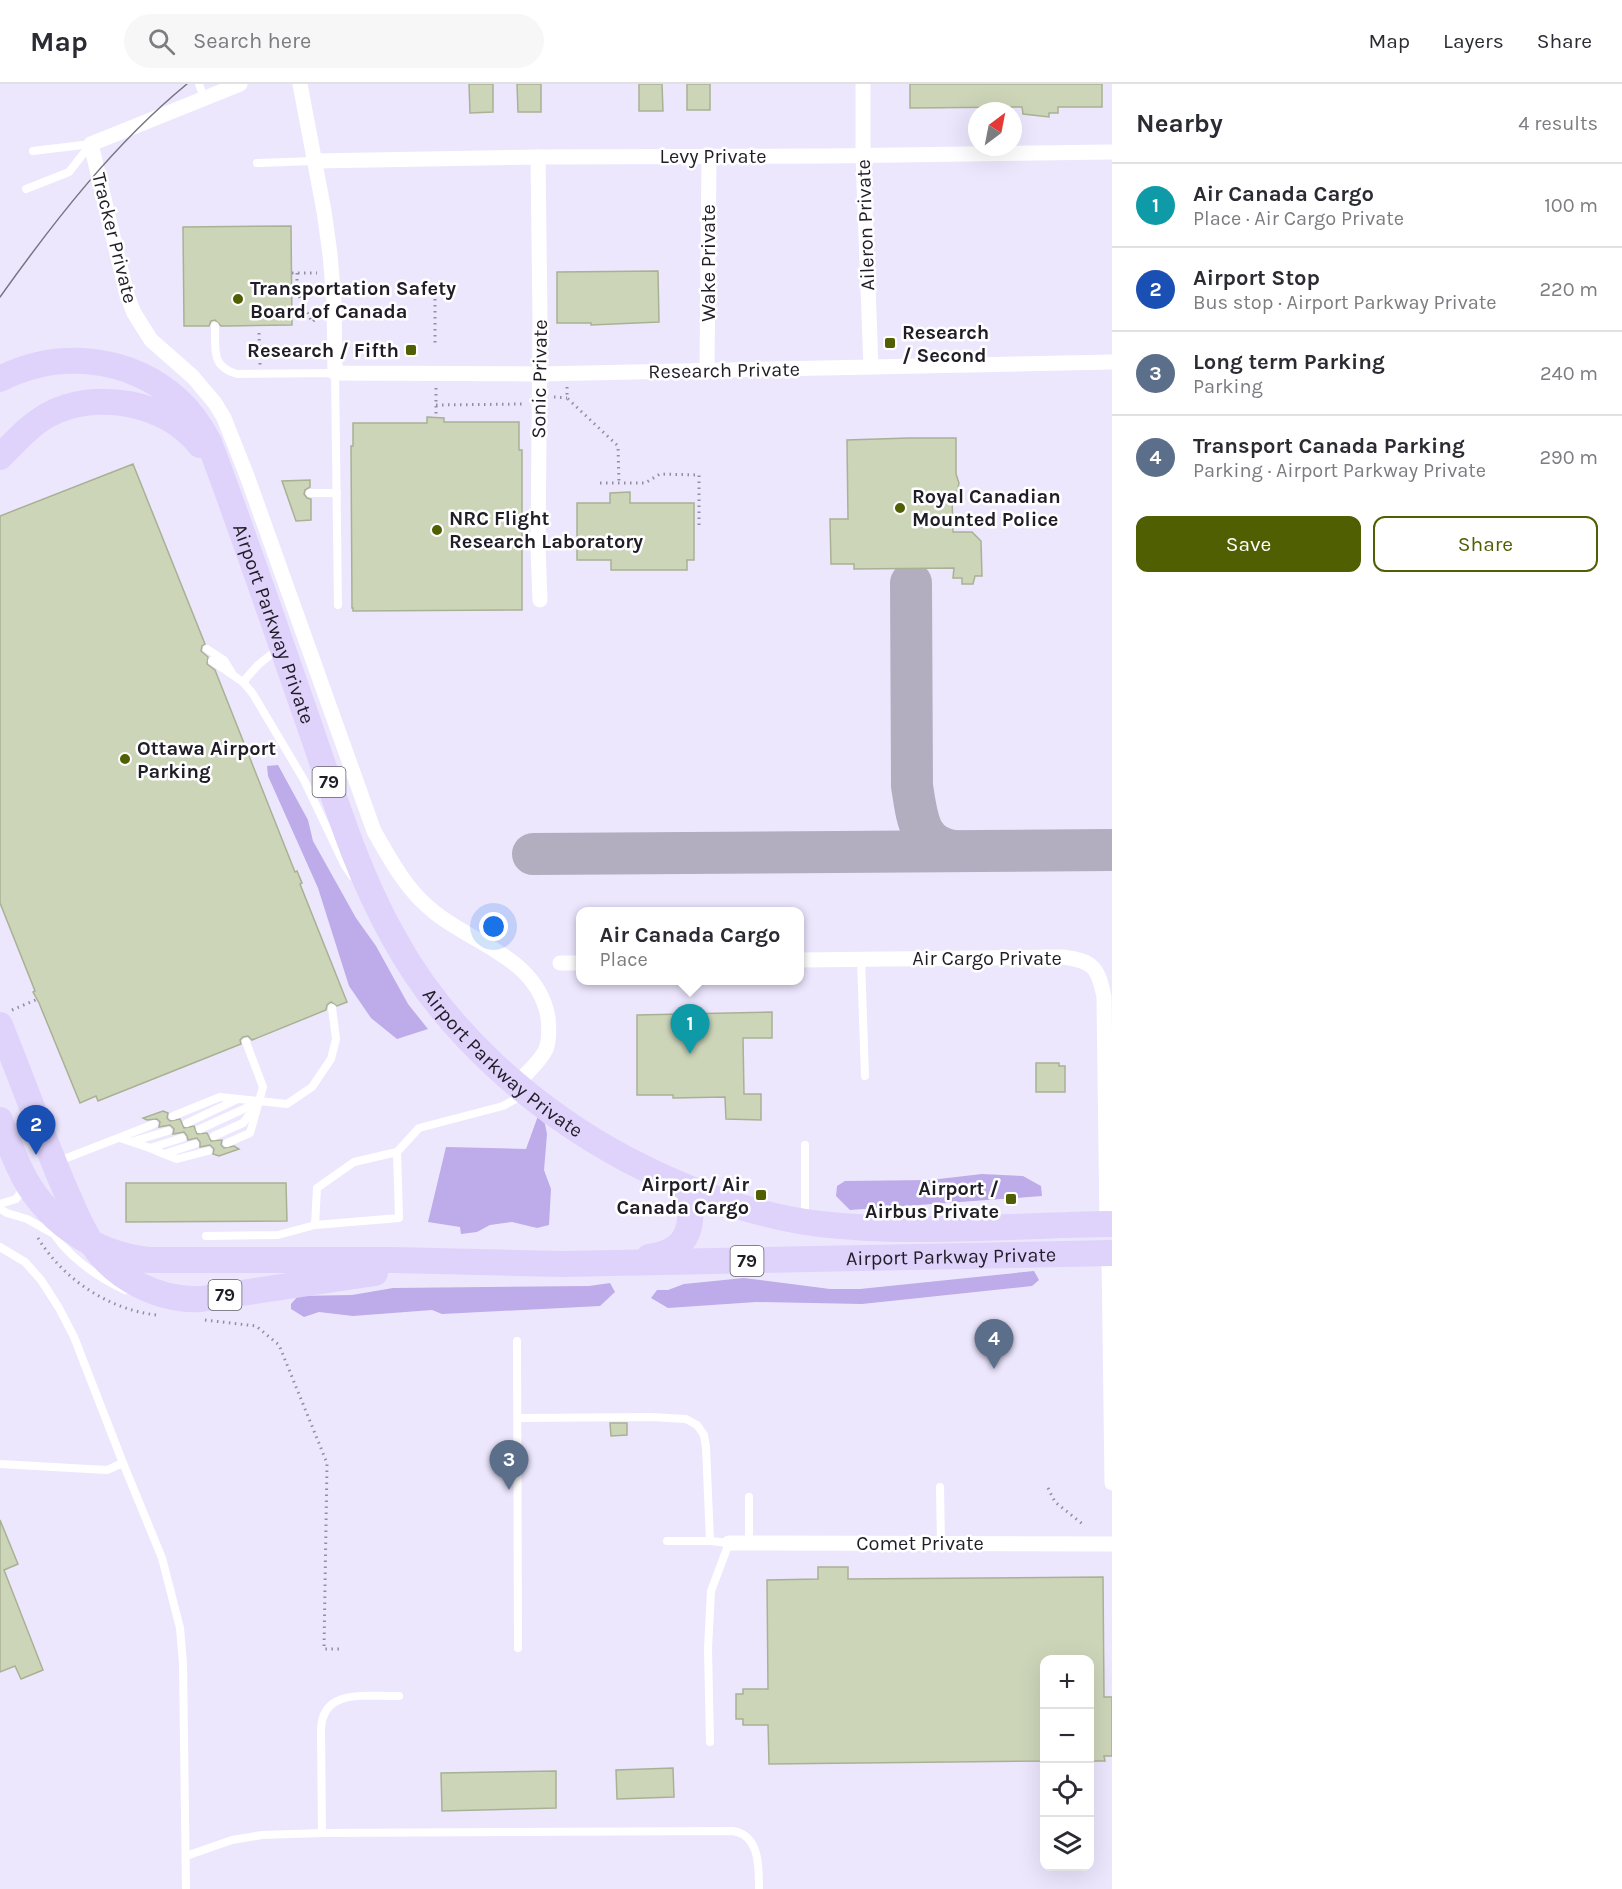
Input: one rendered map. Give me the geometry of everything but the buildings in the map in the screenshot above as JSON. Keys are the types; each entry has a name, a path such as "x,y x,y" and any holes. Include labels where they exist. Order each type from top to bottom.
{"highway":[{"name":"Airport Parkway Private","path":"0,379 36,364 78,360 95,361 119,367 143,377 172,396 193,416 209,442 358,863 382,916 408,963 438,1005 471,1042 522,1088 566,1122 612,1151 689,1189 729,1204 805,1221 903,1229 1109,1224"},
{"name":"Airport Parkway Private","path":"0,458 33,426 60,409 88,402 127,403 165,416 181,427 194,438 224,483"},
{"name":"Airport Parkway Private","path":"5,1018 54,1163 82,1226 106,1260 141,1286 149,1300 201,1299 283,1286 465,1263"},
{"name":"Airport Parkway Private","path":"2,1117 20,1168 38,1199 68,1228 97,1246 129,1258 196,1261 394,1260 465,1263 610,1263 1110,1253"},
{"path":"610,1263 654,1257 678,1245 686,1236 690,1226 692,1215 689,1189"},
{"path":"1109,1224 1110,1253"}],"street":[{"path":"92,144 202,91 240,84"},
{"path":"300,84 324,211 332,273 335,373"},
{"name":"Aileron Private","path":"863,84 863,156 871,367"},
{"name":"Tracker Private","path":"92,144 127,295 134,313 151,340 193,376 224,418 255,498 374,831 403,880 433,912 517,964 528,974 543,999 549,1025 546,1050 522,1088"},
{"name":"Levy Private","path":"315,161 1112,152"},
{"name":"Wake Private","path":"707,369 709,156"},
{"name":"Sonic Private","path":"538,157 540,186 540,600"},
{"name":"Research Private","path":"335,373 565,374 707,369 1112,362"},
{"name":"Air Cargo Private","path":"804,960 1063,957 1085,961 1097,970 1101,978 1105,1005 1109,1224"},
{"path":"560,963 576,963"},
{"path":"1110,1253 1112,1483"},
{"name":"Comet Private","path":"729,1543 1112,1544"}],"lane":[{"path":"33,151 92,144"},
{"path":"26,189 69,172 92,144"},
{"path":"257,163 315,161"},
{"path":"215,326 216,360 224,369 237,374 335,373 338,605"},
{"path":"310,493 337,493"},
{"path":"243,682 258,665 281,646"},
{"path":"207,649 224,660 232,675"},
{"path":"212,661 243,682 253,694 303,780 345,866 382,916"},
{"path":"861,959 865,1076"},
{"path":"173,1116 220,1097 287,1104 312,1088 331,1059 336,1039 332,1008"},
{"path":"227,1143 250,1133 263,1087 246,1042"},
{"path":"315,1225 317,1188 354,1162 397,1152 419,1128 503,1106 522,1088"},
{"path":"187,1123 238,1100"},
{"path":"200,1129 258,1102"},
{"path":"214,1136 243,1122 258,1102"},
{"path":"2,1117 54,1234"},
{"path":"54,1163 154,1124"},
{"path":"134,1142 168,1131"},
{"path":"119,1138 177,1159 208,1151"},
{"path":"150,1148 182,1138"},
{"path":"164,1154 195,1144"},
{"path":"805,1145 805,1221"},
{"path":"206,1236 278,1235 315,1225 399,1218 397,1152"},
{"path":"30,1181 16,1198 0,1207 54,1234 87,1266 111,1283 149,1300"},
{"path":"0,1247 25,1262 59,1308 74,1337 162,1558 180,1628 183,1663 186,1889"},
{"path":"518,1341 518,1648"},
{"path":"518,1418 651,1417 692,1421 704,1435 710,1541"},
{"path":"0,1464 107,1470 123,1463"},
{"path":"940,1487 941,1544"},
{"path":"748,1497 749,1543"},
{"path":"667,1541 729,1543 711,1591 708,1648 710,1742"},
{"path":"322,1833 322,1714 330,1704 337,1700 352,1697 399,1696"},
{"path":"186,1856 242,1838 262,1835 739,1832 750,1839 754,1846 759,1889"}],"path":[{"path":"332,273 294,273 297,292 312,322 334,302"},
{"path":"435,299 435,345"},
{"path":"259,333 260,374"},
{"path":"565,374 567,398"},
{"path":"436,381 436,417"},
{"path":"436,405 521,404 550,397 567,398 618,446 619,483"},
{"path":"600,483 645,483 660,474 699,475 699,529"},
{"path":"5,1018 38,999"},
{"path":"34,1231 54,1262 79,1283 113,1303 140,1313 149,1300"},
{"path":"198,1320 256,1326 279,1345 327,1463 324,1650 341,1649"},
{"path":"1048,1488 1054,1502 1085,1526"}],"shaded area":[{"path":"278,765 308,820 313,841 356,918 376,946 408,1004 428,1029 397,1039 371,1018 349,986 318,888 268,776 267,766"},
{"path":"538,1116 545,1124 547,1134 544,1170 551,1189 549,1225 537,1228 512,1222 490,1225 477,1232 461,1234 460,1227 428,1222 446,1147 526,1149"},
{"path":"982,1174 1023,1176 1041,1186 1042,1196 850,1210 836,1196 837,1186 845,1181 930,1180"},
{"path":"1034,1271 1039,1280 1032,1286 862,1304 756,1302 668,1308 651,1298 657,1290 668,1290 684,1284 744,1278 830,1289 860,1289"},
{"path":"610,1283 615,1292 600,1306 442,1314 432,1310 353,1316 319,1312 304,1317 291,1309 291,1304 298,1296 352,1295 393,1288 589,1286"}],"taxiway":[{"path":"911,583 912,786 918,819 926,837 942,848 954,851"},
{"path":"533,854 1112,850"}],"tram line":[{"path":"0,297 42,240 110,157 160,107 187,84"}],"place":[{"name":"Transportation Safety Board of Canada","path":"238,299"},
{"name":"Research / Second","path":"890,343"},
{"name":"Research / Fifth","path":"411,350"},
{"name":"Royal Canadian Mounted Police","path":"900,508"},
{"name":"NRC Flight Research Laboratory","path":"437,530"},
{"name":"Ottawa Airport Parking","path":"125,759"},
{"name":"Air Canada Cargo","path":"690,1054"},
{"name":"Airport Stop","path":"36,1155"},
{"name":"Airport/ Air Canada Cargo","path":"761,1195"},
{"name":"Airport / Airbus Private","path":"1011,1199"},
{"name":"Transport Canada Parking","path":"994,1369"},
{"name":"Long term Parking","path":"509,1490"}]}
